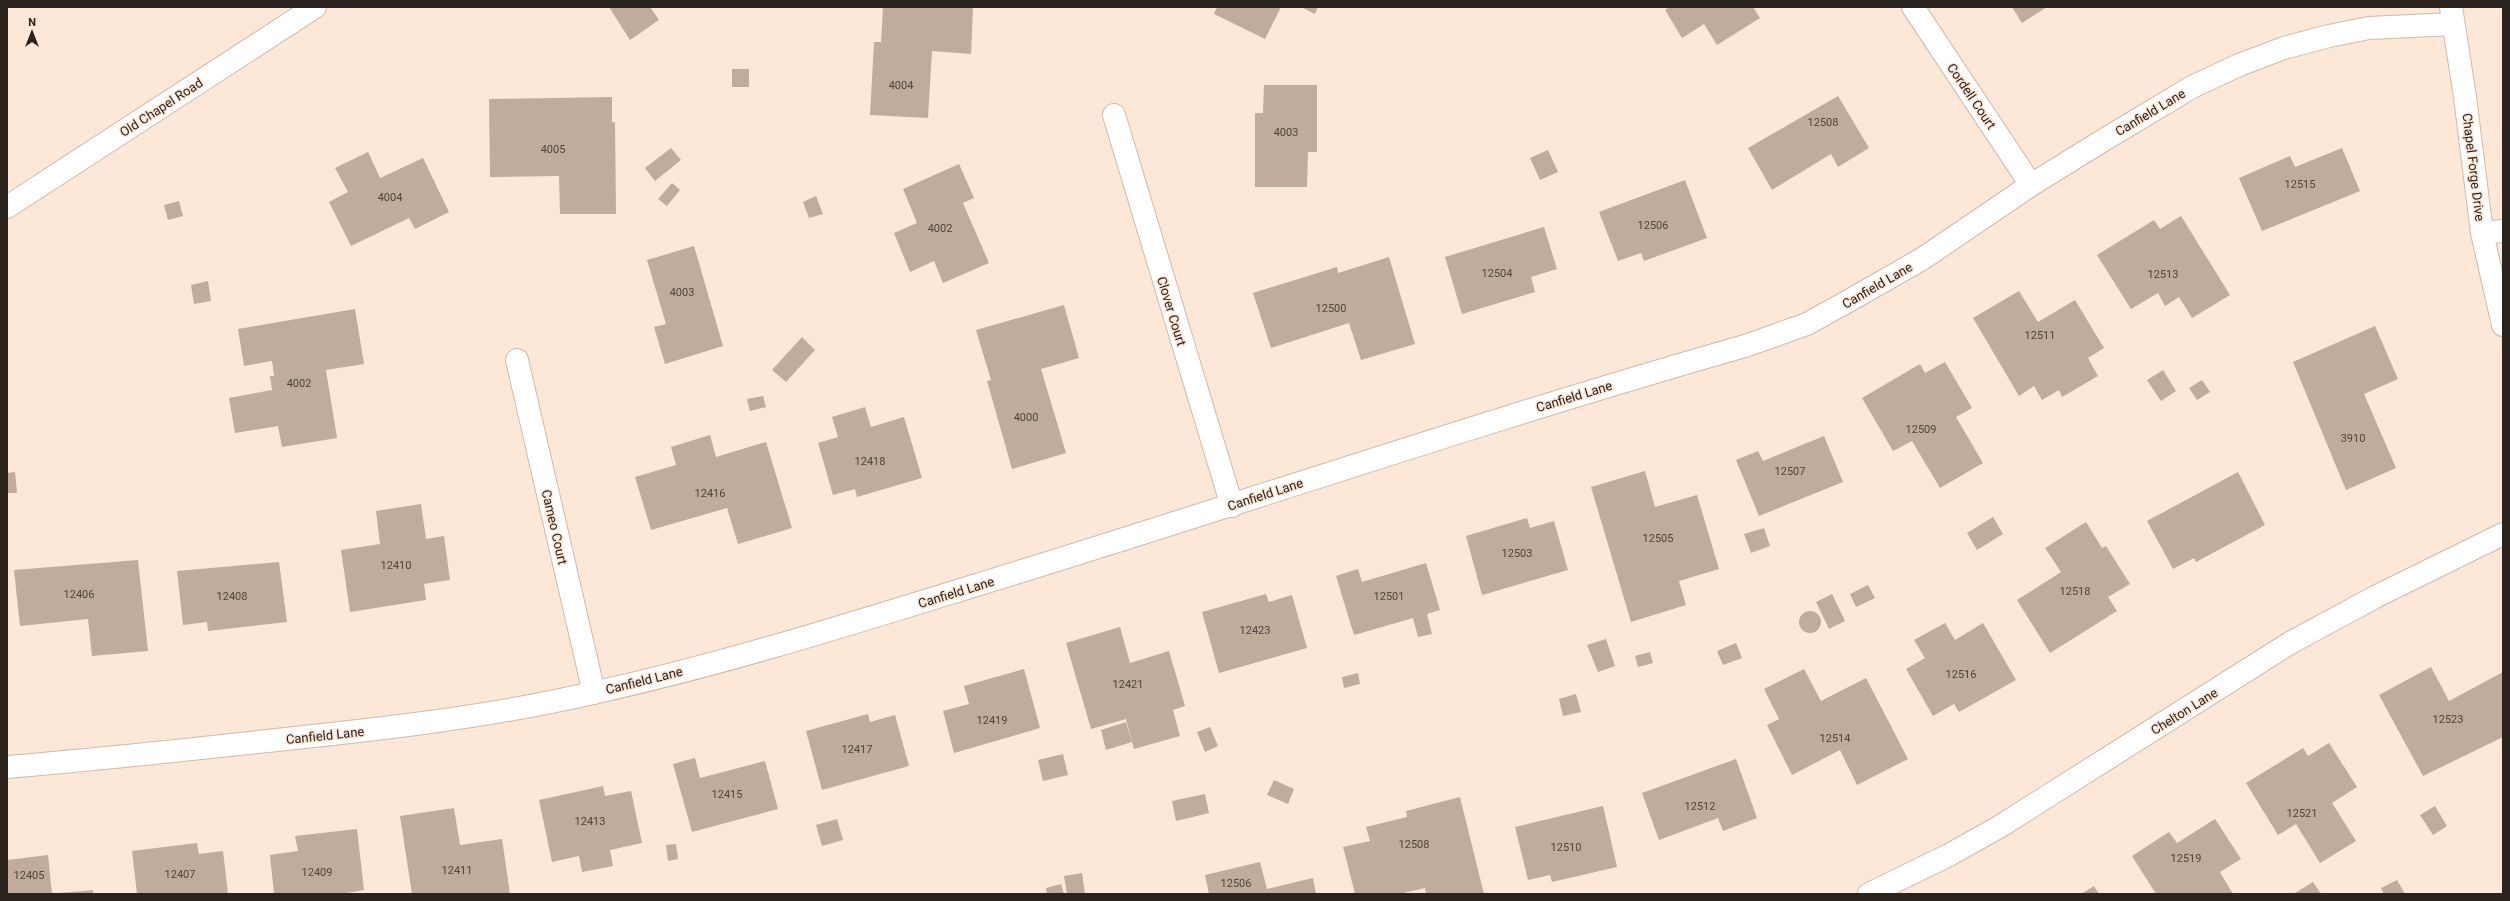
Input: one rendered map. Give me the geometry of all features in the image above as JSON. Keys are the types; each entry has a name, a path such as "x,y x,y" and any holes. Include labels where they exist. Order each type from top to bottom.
{"street":[{"name":"Old Chapel Road","path":"7,207 315,7"},
{"name":"Cordell Court","path":"1913,7 2031,185"},
{"name":"Canfield Lane","path":"7,767 339,734 453,720 594,693 669,674 871,617 1232,506 1362,462 1745,346 1807,324 1922,259 2031,185 2192,87 2240,65 2284,48 2329,36 2369,28 2452,16"},
{"name":"Chapel Forge Drive","path":"2452,16 2465,97 2493,232 2503,325"},
{"name":"Clover Court","path":"1114,115 1232,506"},
{"name":"Cameo Court","path":"517,360 594,693"},
{"name":"Chelton Lane","path":"1868,894 1949,854 1999,827 2290,643 2377,596 2503,534"}],"building":[{"path":"609,7 650,7 659,20 630,40"},
{"path":"883,7 973,7 971,54 932,51 928,118 870,115 874,42 881,42"},
{"path":"1217,7 1281,7 1265,39 1214,14"},
{"path":"1301,7 1318,7 1315,14"},
{"path":"1670,7 1753,7 1760,18 1717,45 1704,24 1682,38 1665,10"},
{"path":"2012,7 2047,7 2022,23"},
{"path":"732,69 749,69 749,87 732,87"},
{"path":"1264,85 1317,85 1317,152 1308,152 1307,187 1255,187 1255,113 1263,113"},
{"path":"1838,96 1869,148 1838,167 1831,154 1772,190 1748,148"},
{"path":"612,97 612,122 615,122 616,214 560,214 559,176 490,177 489,99"},
{"path":"671,148 681,160 655,181 645,168"},
{"path":"2342,148 2360,191 2262,231 2239,178 2290,156 2295,167"},
{"path":"1548,150 1558,172 1540,180 1530,158"},
{"path":"368,152 380,178 423,158 449,212 415,229 409,218 351,246 329,202 348,192 335,168"},
{"path":"959,164 974,198 963,203 989,263 943,283 934,261 910,272 894,233 917,223 903,189"},
{"path":"1685,180 1707,238 1644,261 1641,253 1618,261 1599,212"},
{"path":"672,183 680,190 667,206 658,199"},
{"path":"816,196 823,214 809,218 803,202"},
{"path":"179,201 183,216 168,220 164,205"},
{"path":"2181,216 2230,295 2192,318 2179,297 2165,306 2158,293 2131,309 2097,255 2154,220 2160,229"},
{"path":"1544,227 1557,269 1531,277 1535,292 1462,314 1445,257"},
{"path":"694,246 723,346 665,364 654,327 666,324 647,260"},
{"path":"1389,257 1415,344 1361,360 1349,323 1271,348 1253,293 1337,267 1338,273"},
{"path":"208,281 211,301 194,304 191,285"},
{"path":"2019,291 2038,322 2075,300 2104,348 2088,358 2098,376 2062,397 2059,390 2042,400 2034,386 2019,396 1973,318"},
{"path":"1064,305 1079,358 1041,369 1066,453 1012,469 987,381 991,380 976,330"},
{"path":"355,309 364,364 326,370 337,438 282,447 278,426 235,433 229,398 272,390 270,376 274,376 272,361 244,366 238,329"},
{"path":"2375,326 2398,379 2364,394 2396,468 2346,490 2293,362"},
{"path":"802,337 815,350 786,382 772,370"},
{"path":"1945,362 1972,408 1956,417 1983,463 1940,488 1912,441 1893,451 1862,398 1920,364 1925,373"},
{"path":"2163,370 2176,391 2161,401 2147,380"},
{"path":"2202,380 2210,392 2197,400 2189,388"},
{"path":"763,396 766,407 750,411 747,399"},
{"path":"865,407 871,427 904,417 922,478 857,497 855,489 833,495 818,443 838,437 832,417"},
{"path":"710,435 716,457 766,442 792,528 738,544 727,508 651,530 635,477 676,465 671,447"},
{"path":"1824,436 1843,482 1759,516 1736,460 1758,451 1763,461"},
{"path":"1645,471 1655,507 1697,495 1719,569 1679,581 1686,605 1631,622 1591,487"},
{"path":"15,472 17,493 7,493 7,473"},
{"path":"2238,472 2265,525 2196,562 2194,558 2173,569 2147,521"},
{"path":"421,504 426,539 444,536 450,580 424,584 426,600 350,612 341,550 380,544 376,511"},
{"path":"1993,517 2003,534 1977,550 1967,533"},
{"path":"1527,518 1530,528 1554,521 1568,570 1482,595 1466,536"},
{"path":"2086,522 2102,548 2106,546 2130,584 2108,597 2117,611 2050,653 2017,600 2061,572 2045,548"},
{"path":"1764,528 1770,546 1751,553 1744,534"},
{"path":"138,560 148,651 92,656 88,619 20,626 14,570"},
{"path":"279,562 287,622 208,631 207,622 183,625 177,571"},
{"path":"1426,563 1440,610 1427,614 1432,634 1418,637 1413,618 1354,635 1336,576 1358,569 1362,582"},
{"path":"1868,585 1875,598 1856,607 1850,594"},
{"path":"1266,594 1269,602 1292,595 1307,648 1219,673 1202,612"},
{"path":"1832,594 1845,621 1829,629 1816,602"},
{"path":"1810,611 1814,612 1820,618 1820,626 1814,632 1810,633 1806,632 1800,626 1799,622 1800,618 1806,612"},
{"path":"1945,623 1955,640 1983,623 2016,680 1959,712 1954,704 1933,716 1906,669 1925,658 1914,640"},
{"path":"1120,627 1130,663 1169,651 1185,706 1173,710 1180,736 1134,749 1126,719 1091,729 1066,643"},
{"path":"1606,639 1615,666 1598,672 1587,645"},
{"path":"1736,643 1742,658 1723,665 1717,651"},
{"path":"1650,652 1653,663 1638,667 1635,656"},
{"path":"2431,667 2449,701 2503,672 2503,737 2423,776 2379,695"},
{"path":"1024,669 1040,728 954,753 943,711 969,704 964,686"},
{"path":"1804,669 1821,701 1866,678 1908,759 1857,785 1840,750 1792,775 1767,725 1779,719 1764,689"},
{"path":"1358,673 1360,684 1344,688 1342,677"},
{"path":"1576,694 1581,712 1563,716 1559,699"},
{"path":"868,714 870,722 895,715 909,766 822,790 806,731"},
{"path":"1126,722 1132,742 1106,750 1101,730"},
{"path":"1210,727 1218,746 1205,752 1197,732"},
{"path":"2329,743 2357,787 2332,803 2356,841 2320,863 2296,824 2278,835 2246,783 2303,748 2308,756"},
{"path":"1063,754 1068,775 1043,781 1038,760"},
{"path":"695,758 700,778 765,761 778,809 692,832 673,764"},
{"path":"1736,759 1757,818 1723,831 1718,818 1659,840 1642,793"},
{"path":"1274,780 1294,789 1288,804 1267,795"},
{"path":"603,786 605,796 631,791 642,843 610,850 613,866 582,872 579,856 552,862 539,800"},
{"path":"1205,794 1209,813 1176,821 1172,801"},
{"path":"1460,797 1484,894 1426,894 1425,888 1399,894 1355,894 1343,847 1370,841 1366,827 1407,817 1406,811"},
{"path":"1603,806 1617,867 1552,882 1550,875 1528,880 1515,827"},
{"path":"2435,806 2447,826 2433,835 2420,815"},
{"path":"454,808 460,845 502,839 510,894 412,894 400,816"},
{"path":"837,819 843,840 822,846 816,825"},
{"path":"2215,819 2241,859 2220,872 2233,894 2156,894 2132,856 2169,832 2177,843"},
{"path":"357,829 364,890 341,894 274,894 270,855 298,851 295,836"},
{"path":"197,843 199,854 223,851 228,894 137,894 132,851"},
{"path":"676,844 678,859 668,861 666,845"},
{"path":"48,855 52,894 7,894 7,860"},
{"path":"1260,862 1267,889 1313,878 1316,894 1209,894 1205,875"},
{"path":"1082,873 1085,894 1067,894 1064,876"},
{"path":"2397,880 2405,894 2384,894 2381,888"},
{"path":"2313,882 2321,894 2295,893"},
{"path":"1061,884 1064,894 1047,894 1046,888"},
{"path":"2094,886 2099,894 2081,894"},
{"path":"93,890 93,894 60,894 60,893"}]}
